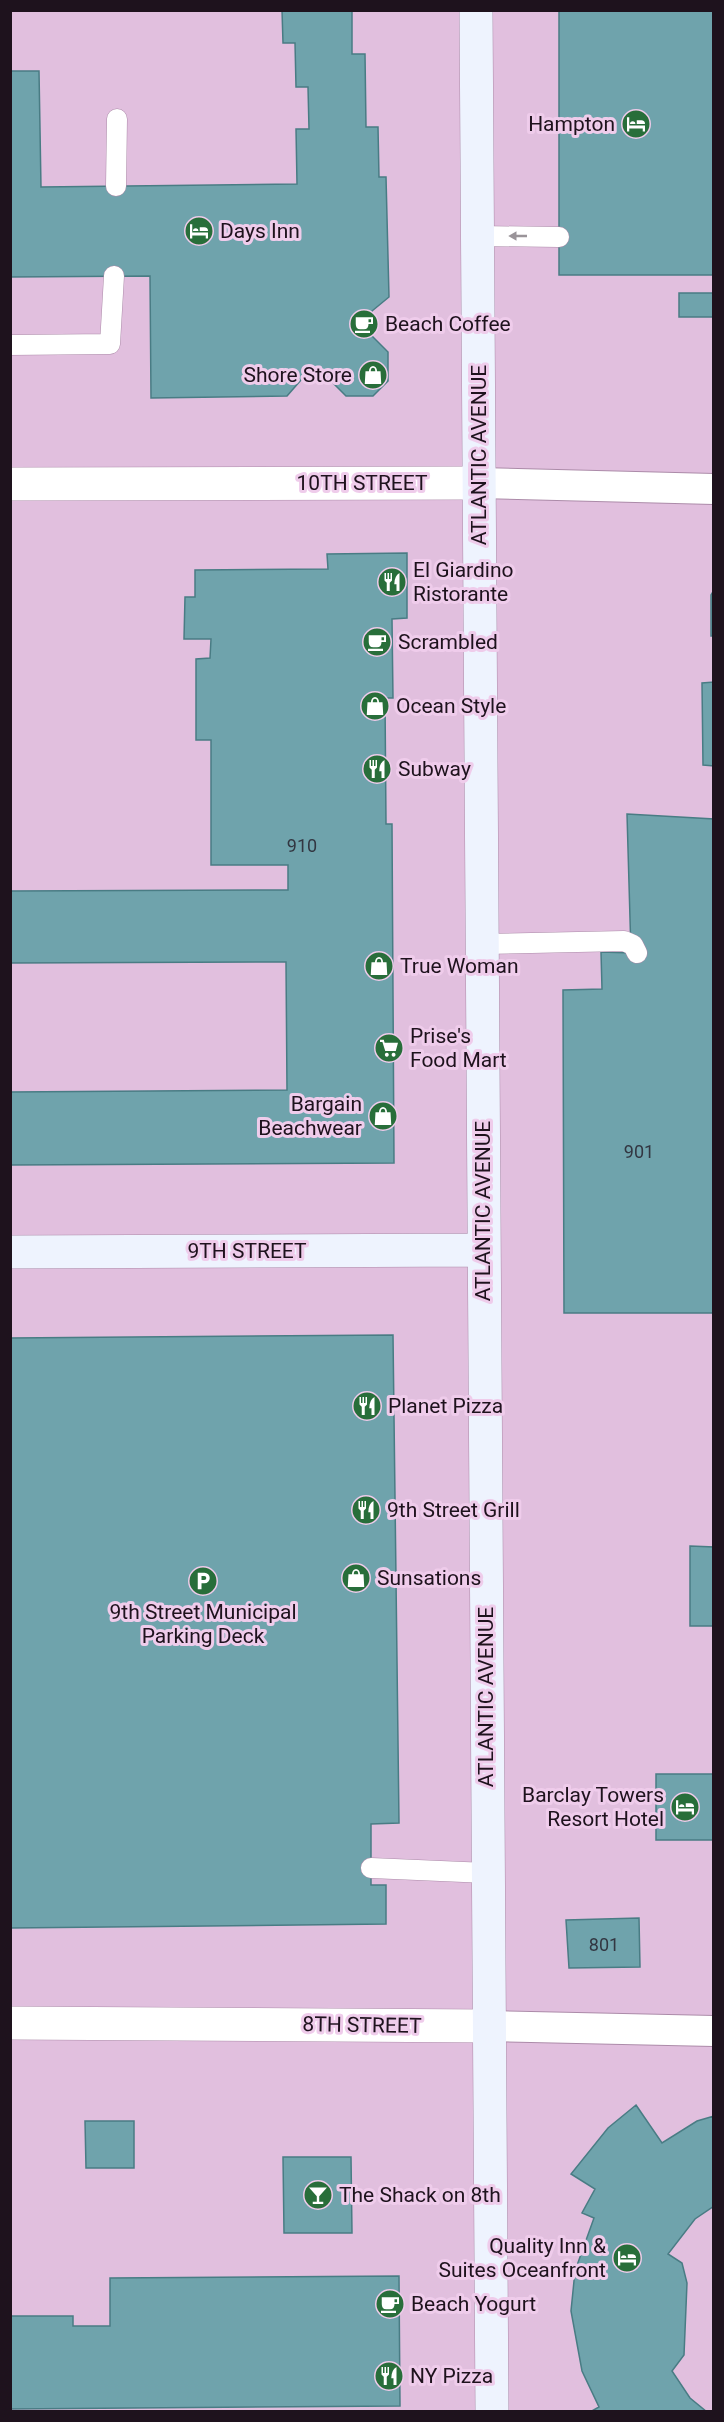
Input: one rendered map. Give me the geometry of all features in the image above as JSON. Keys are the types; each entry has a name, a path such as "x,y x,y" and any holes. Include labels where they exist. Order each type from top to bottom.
{"main road":[{"name":"ATLANTIC AVENUE","path":"476,10 492,2412"},
{"name":"9TH STREET","path":"10,1252 484,1250"}],"street":[{"name":"10TH STREET","path":"10,484 480,483 714,489"},
{"name":"8TH STREET","path":"10,2023 488,2026 714,2031"}],"lane":[{"path":"116,186 117,119"},
{"path":"478,236 559,237"},
{"path":"10,345 110,344 114,276"},
{"path":"482,944 624,941 633,945 637,953"},
{"path":"371,1868 487,1873"}],"building":[{"name":"Days Inn","path":"282,10 352,11 352,54 365,54 366,127 378,127 379,177 386,177 389,297 372,311 372,336 388,352 388,381 373,396 346,396 330,380 301,380 287,396 151,398 150,276 10,277 10,71 39,71 41,187 297,184 296,129 309,129 308,87 296,87 295,43 283,43"},
{"name":"Hampton","path":"559,10 714,10 714,275 559,275"},
{"path":"679,293 714,293 714,317 679,317"},
{"path":"407,553 407,618 392,619 393,698 385,698 386,824 392,824 394,1163 10,1165 10,1092 287,1090 286,962 10,963 10,891 288,890 288,865 211,865 211,740 196,740 196,659 210,658 211,639 184,639 185,597 195,597 195,570 328,569 327,554"},
{"path":"714,590 714,636 711,636 711,595"},
{"path":"714,682 714,766 703,765 702,683"},
{"path":"627,814 714,819 714,1313 564,1313 563,990 602,989 601,952 631,953"},
{"name":"9th Street Municipal Parking Deck","path":"393,1335 399,1823 371,1824 371,1885 386,1885 386,1924 10,1928 10,1338"},
{"path":"690,1546 714,1547 714,1626 690,1626"},
{"name":"Barclay Towers Resort Hotel","path":"656,1774 714,1774 714,1840 656,1840"},
{"path":"639,1918 640,1967 569,1968 566,1920"},
{"name":"Quality Inn & Suites Oceanfront","path":"636,2105 662,2143 697,2121 714,2116 714,2206 695,2219 668,2254 682,2263 687,2283 684,2355 672,2371 690,2398 707,2412 590,2412 599,2407 582,2371 571,2311 575,2271 594,2218 582,2213 595,2189 571,2174 608,2128"},
{"path":"85,2121 134,2121 134,2168 86,2168"},
{"name":"The Shack on 8th","path":"283,2157 351,2157 352,2233 284,2233"},
{"path":"399,2276 400,2406 10,2409 10,2316 73,2316 73,2326 110,2326 110,2278"}],"place":[{"name":"Hampton","path":"636,124"},
{"name":"Days Inn","path":"199,231"},
{"name":"Beach Coffee","path":"364,324"},
{"name":"Shore Store","path":"373,375"},
{"name":"El Giardino Ristorante","path":"392,582"},
{"name":"Scrambled","path":"377,642"},
{"name":"Ocean Style","path":"375,706"},
{"name":"Subway","path":"377,769"},
{"name":"True Woman","path":"379,966"},
{"name":"Prise's Food Mart","path":"389,1048"},
{"name":"Bargain Beachwear","path":"383,1116"},
{"name":"Planet Pizza","path":"367,1406"},
{"name":"9th Street Grill","path":"366,1510"},
{"name":"Sunsations","path":"356,1578"},
{"name":"9th Street Municipal Parking Deck","path":"203,1581"},
{"name":"Barclay Towers Resort Hotel","path":"685,1807"},
{"name":"The Shack on 8th","path":"318,2195"},
{"name":"Quality Inn & Suites Oceanfront","path":"627,2258"},
{"name":"Beach Yogurt","path":"390,2304"},
{"name":"NY Pizza","path":"389,2376"}]}
